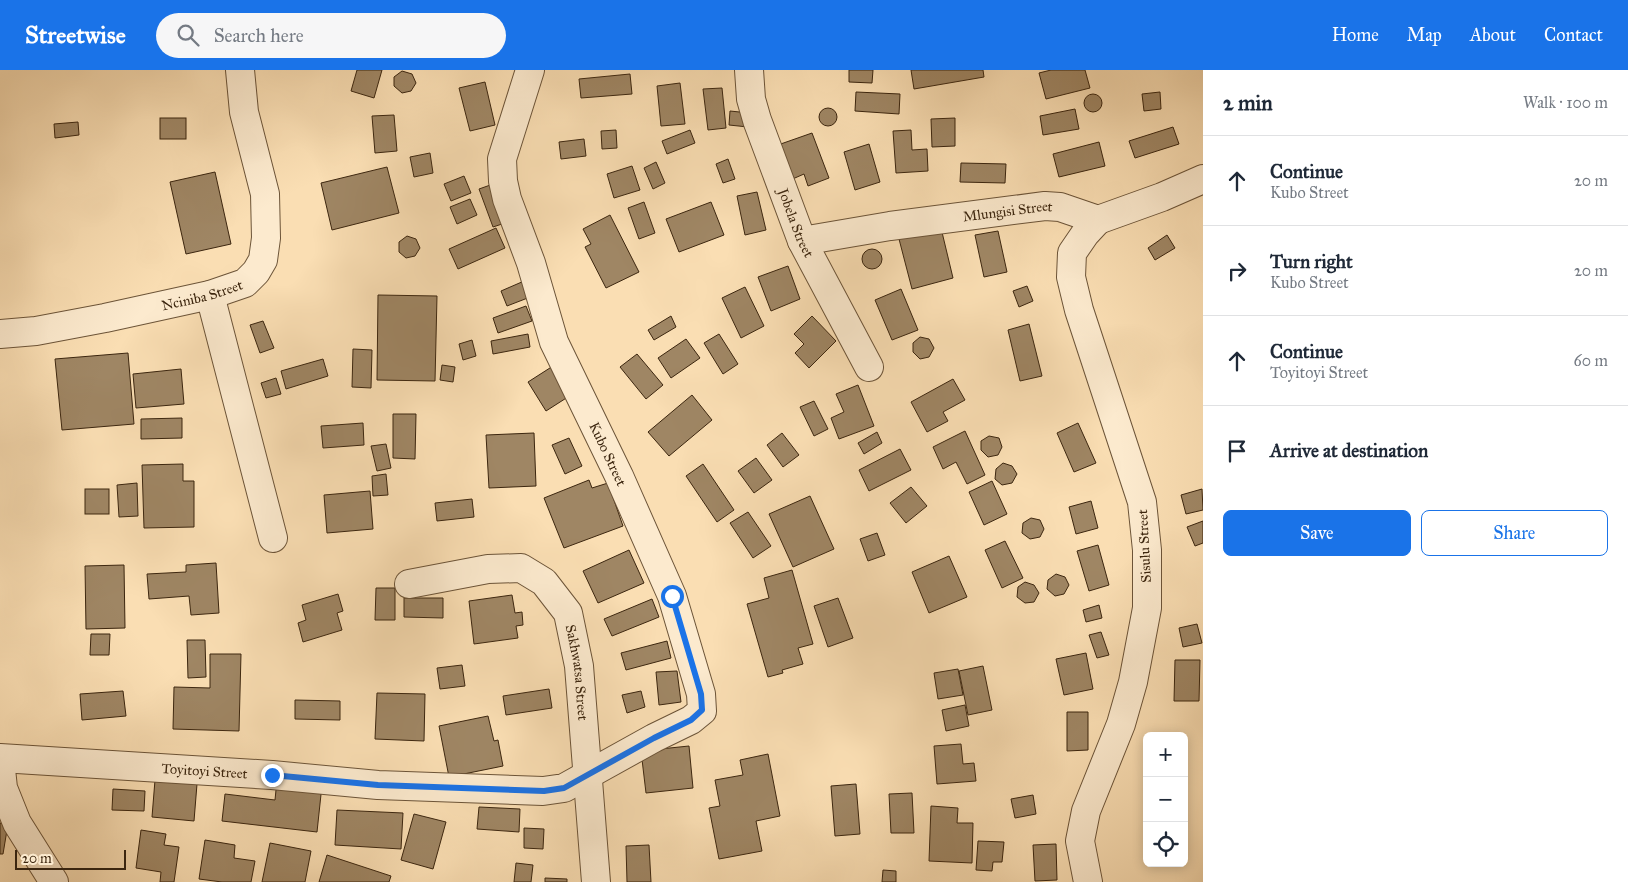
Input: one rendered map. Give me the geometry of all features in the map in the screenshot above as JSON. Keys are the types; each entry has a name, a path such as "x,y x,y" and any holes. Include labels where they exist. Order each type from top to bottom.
{"street":[{"name":"Nciniba Street","path":"0,334 36,331 105,318 210,295 245,283 264,260 266,238 265,194 244,112 240,70"},
{"name":"Kubo Street","path":"530,70 502,159 506,199 530,263 554,342 619,476 672,596 701,694 702,704 702,710 691,720 654,738 587,776"},
{"name":"Jobela Street","path":"749,70 751,99 757,120 802,241 869,367"},
{"path":"1098,220 1162,197 1203,179"},
{"name":"Mlungisi Street","path":"802,241 890,226 1045,206 1060,206 1098,220"},
{"name":"Sisulu Street","path":"1088,882 1080,841 1086,811 1121,724 1133,682 1147,608 1147,550 1142,502 1079,310 1071,277 1072,253 1085,234 1098,220"},
{"path":"210,295 273,538"},
{"name":"Sakhwatsa Street","path":"409,584 488,568 521,568 544,582 568,613 578,666 596,882"},
{"path":"0,759 3,788 17,823 54,882"},
{"name":"Toyitoyi Street","path":"0,759 272,775 378,785 544,791 564,788 587,776"}],"building":[{"path":"357,70 382,70 374,98 351,91"},
{"path":"849,70 873,70 872,83 849,82"},
{"path":"911,70 983,70 984,77 914,89"},
{"path":"1051,70 1085,70 1090,88 1046,99 1039,73"},
{"path":"402,71 412,74 416,83 411,91 402,93 394,86 394,77"},
{"path":"630,74 632,94 581,98 579,79"},
{"path":"485,82 495,125 470,131 459,88"},
{"path":"680,83 685,124 661,126 657,86"},
{"path":"722,88 726,128 708,130 703,89"},
{"path":"856,92 900,94 899,114 855,111"},
{"path":"1160,92 1161,109 1144,111 1142,94"},
{"path":"1093,94 1099,97 1102,103 1099,109 1093,112 1087,109 1084,103 1087,97"},
{"path":"828,108 834,111 837,117 834,123 828,126 822,123 819,117 822,111"},
{"path":"1075,109 1079,129 1043,135 1040,116"},
{"path":"730,111 749,113 748,127 729,125"},
{"path":"394,115 397,151 375,153 372,116"},
{"path":"160,118 186,118 186,139 160,139"},
{"path":"955,118 955,146 932,147 931,119"},
{"path":"78,122 79,135 55,138 54,124"},
{"path":"1173,127 1179,144 1135,158 1129,141"},
{"path":"616,130 617,148 602,149 601,131"},
{"path":"690,130 695,143 667,154 662,141"},
{"path":"911,130 912,150 927,149 928,171 896,173 893,131"},
{"path":"812,133 829,178 808,186 804,174 788,181 775,146"},
{"path":"584,139 586,156 561,159 559,142"},
{"path":"1099,142 1105,166 1059,177 1053,154"},
{"path":"869,144 880,182 855,190 844,152"},
{"path":"430,153 433,173 414,177 410,157"},
{"path":"728,159 735,179 723,183 716,164"},
{"path":"656,162 665,183 653,189 644,168"},
{"path":"961,163 1006,164 1005,183 960,182"},
{"path":"632,166 640,190 614,198 607,174"},
{"path":"387,167 399,213 332,230 321,183"},
{"path":"215,172 231,244 186,254 170,182"},
{"path":"464,176 471,193 451,201 444,184"},
{"path":"496,183 511,221 493,227 479,189"},
{"path":"757,192 766,230 745,235 737,196"},
{"path":"470,199 477,215 457,224 450,207"},
{"path":"644,202 655,233 639,239 628,208"},
{"path":"711,202 724,235 679,252 666,219"},
{"path":"610,215 639,272 606,288 585,247 591,244 583,229"},
{"path":"496,228 505,248 458,269 449,249"},
{"path":"941,228 953,278 912,289 899,239"},
{"path":"998,231 1007,272 984,277 975,235"},
{"path":"1167,235 1175,248 1155,260 1148,248"},
{"path":"407,236 416,239 420,248 415,256 406,258 399,252 399,242"},
{"path":"872,249 879,252 882,259 879,266 872,269 865,266 862,259 865,252"},
{"path":"788,266 800,299 771,311 758,277"},
{"path":"531,278 538,294 507,306 501,291"},
{"path":"1027,286 1033,301 1019,307 1013,291"},
{"path":"745,287 764,326 741,338 722,298"},
{"path":"901,289 918,330 892,340 875,300"},
{"path":"378,295 437,296 435,381 377,380"},
{"path":"526,306 532,321 498,333 493,318"},
{"path":"671,316 676,327 654,340 648,330"},
{"path":"812,316 836,341 809,368 795,353 804,344 794,334"},
{"path":"263,321 274,348 260,353 250,325"},
{"path":"1029,324 1042,376 1020,381 1008,330"},
{"path":"528,334 530,347 493,354 491,341"},
{"path":"719,334 738,364 723,374 704,343"},
{"path":"920,337 929,339 934,348 929,357 920,359 913,352 913,343"},
{"path":"686,339 700,358 671,378 658,358"},
{"path":"472,340 476,356 463,360 459,344"},
{"path":"353,349 372,350 371,388 352,387"},
{"path":"128,353 134,424 62,430 55,359"},
{"path":"637,354 663,385 646,399 620,367"},
{"path":"323,359 328,376 286,389 281,371"},
{"path":"442,365 455,367 453,382 440,380"},
{"path":"553,366 571,395 546,411 528,382"},
{"path":"181,369 184,404 136,408 133,374"},
{"path":"276,378 281,394 266,398 261,383"},
{"path":"953,379 965,400 943,412 948,421 927,432 911,402"},
{"path":"858,385 874,426 839,439 831,418 844,412 836,394"},
{"path":"692,395 712,420 669,456 648,432"},
{"path":"814,401 828,429 814,436 800,407"},
{"path":"393,414 416,414 415,459 393,458"},
{"path":"182,418 182,438 141,439 141,419"},
{"path":"363,423 364,445 323,448 321,426"},
{"path":"1078,423 1096,463 1074,472 1057,433"},
{"path":"965,431 985,475 967,484 956,462 943,469 933,447"},
{"path":"877,432 882,443 864,454 858,443"},
{"path":"534,433 536,486 489,488 486,435"},
{"path":"782,433 799,455 783,467 767,445"},
{"path":"989,436 999,438 1002,447 998,455 988,457 981,450 981,441"},
{"path":"569,438 582,466 565,474 552,445"},
{"path":"386,444 391,468 377,471 371,446"},
{"path":"900,449 911,470 869,491 859,470"},
{"path":"756,458 772,480 754,493 738,471"},
{"path":"1003,463 1012,466 1017,474 1012,483 1002,485 995,479 996,469"},
{"path":"183,464 183,481 194,481 194,527 144,528 142,465"},
{"path":"703,464 734,510 717,522 686,476"},
{"path":"386,474 388,495 373,496 372,476"},
{"path":"589,480 592,488 608,483 623,526 564,548 544,498"},
{"path":"992,481 1007,514 984,525 969,492"},
{"path":"137,483 138,516 119,517 117,485"},
{"path":"911,487 927,506 906,523 890,503"},
{"path":"85,489 109,489 109,514 85,514"},
{"path":"1202,489 1203,510 1186,514 1181,495"},
{"path":"370,491 373,529 327,533 324,495"},
{"path":"810,496 834,549 793,567 769,514"},
{"path":"472,499 474,517 437,521 435,503"},
{"path":"1091,501 1098,528 1076,534 1069,507"},
{"path":"748,512 771,546 753,558 730,523"},
{"path":"1031,518 1040,520 1044,529 1040,537 1030,539 1022,533 1023,523"},
{"path":"1203,521 1203,543 1195,546 1187,527"},
{"path":"877,533 885,555 868,561 860,539"},
{"path":"1005,541 1023,578 1002,588 985,550"},
{"path":"1098,545 1109,585 1089,591 1077,551"},
{"path":"629,550 644,583 598,603 583,571"},
{"path":"949,556 967,597 929,613 912,572"},
{"path":"216,563 219,613 191,615 189,596 149,599 147,574 186,572 186,565"},
{"path":"124,565 125,628 86,629 85,566"},
{"path":"792,570 813,644 798,648 803,664 782,670 783,673 768,677 747,604 769,598 764,578"},
{"path":"1056,574 1065,577 1069,585 1064,594 1055,596 1047,589 1048,580"},
{"path":"1025,582 1034,585 1039,593 1034,602 1025,603 1017,597 1018,587"},
{"path":"376,588 395,588 395,620 375,620"},
{"path":"338,594 343,611 337,613 342,630 303,642 298,623 306,620 302,605"},
{"path":"512,595 515,613 522,612 523,625 516,626 518,638 474,644 469,601"},
{"path":"404,598 443,598 443,618 404,617"},
{"path":"838,598 853,638 828,647 814,606"},
{"path":"652,599 659,617 612,636 604,619"},
{"path":"1099,605 1102,618 1086,622 1083,610"},
{"path":"1197,624 1202,643 1183,647 1179,628"},
{"path":"1101,632 1109,655 1097,658 1089,635"},
{"path":"91,634 110,634 109,655 90,655"},
{"path":"187,640 205,640 206,677 188,678"},
{"path":"667,641 671,658 626,670 621,653"},
{"path":"1086,653 1093,689 1064,695 1056,659"},
{"path":"210,654 241,654 239,731 173,729 174,687 210,688"},
{"path":"1175,660 1200,660 1199,701 1174,701"},
{"path":"462,665 465,686 440,689 437,668"},
{"path":"983,666 992,710 968,715 959,671"},
{"path":"958,669 963,695 938,699 934,673"},
{"path":"677,671 681,702 659,705 656,672"},
{"path":"549,689 552,708 506,715 503,696"},
{"path":"123,691 126,716 82,720 80,694"},
{"path":"641,691 645,707 627,713 622,695"},
{"path":"377,693 425,694 424,741 375,739"},
{"path":"295,700 340,701 340,720 295,719"},
{"path":"965,705 969,726 946,731 942,710"},
{"path":"1067,712 1088,712 1088,750 1067,751"},
{"path":"488,716 494,741 498,740 503,766 449,777 439,726"},
{"path":"961,744 963,764 974,763 976,781 937,784 934,746"},
{"path":"689,746 693,788 646,793 641,751"},
{"path":"768,754 780,816 756,821 762,851 719,859 709,808 720,806 715,780 743,775 740,760"},
{"path":"155,780 197,784 194,821 152,817"},
{"path":"277,780 322,785 317,832 222,821 225,794 275,800"},
{"path":"856,784 860,834 835,836 831,786"},
{"path":"113,789 145,791 144,811 112,810"},
{"path":"912,793 914,833 891,833 889,794"},
{"path":"1033,795 1036,814 1015,818 1011,799"},
{"path":"931,806 958,808 957,823 973,823 972,863 929,861"},
{"path":"479,807 520,809 519,832 477,829"},
{"path":"337,810 403,813 401,849 335,845"},
{"path":"414,814 446,822 433,869 401,860"},
{"path":"0,823 8,824 3,854 0,854"},
{"path":"524,828 544,829 543,849 524,848"},
{"path":"141,830 166,834 164,845 179,847 174,882 160,882 161,872 136,868"},
{"path":"205,840 235,845 234,858 255,861 251,882 222,882 199,879"},
{"path":"978,841 1004,842 1002,862 993,862 992,871 976,870"},
{"path":"270,843 311,851 305,882 262,882"},
{"path":"1056,844 1057,880 1035,881 1033,845"},
{"path":"649,845 651,882 627,882 626,846"},
{"path":"327,855 391,876 389,882 319,882"},
{"path":"516,863 533,865 531,882 514,882"},
{"path":"883,870 896,871 896,882 882,882"},
{"path":"545,878 567,879 567,882 545,882"}],"route":[{"path":"272,775 378,785 544,791 564,788 654,738 691,720 702,710 701,694 672,596"}]}
